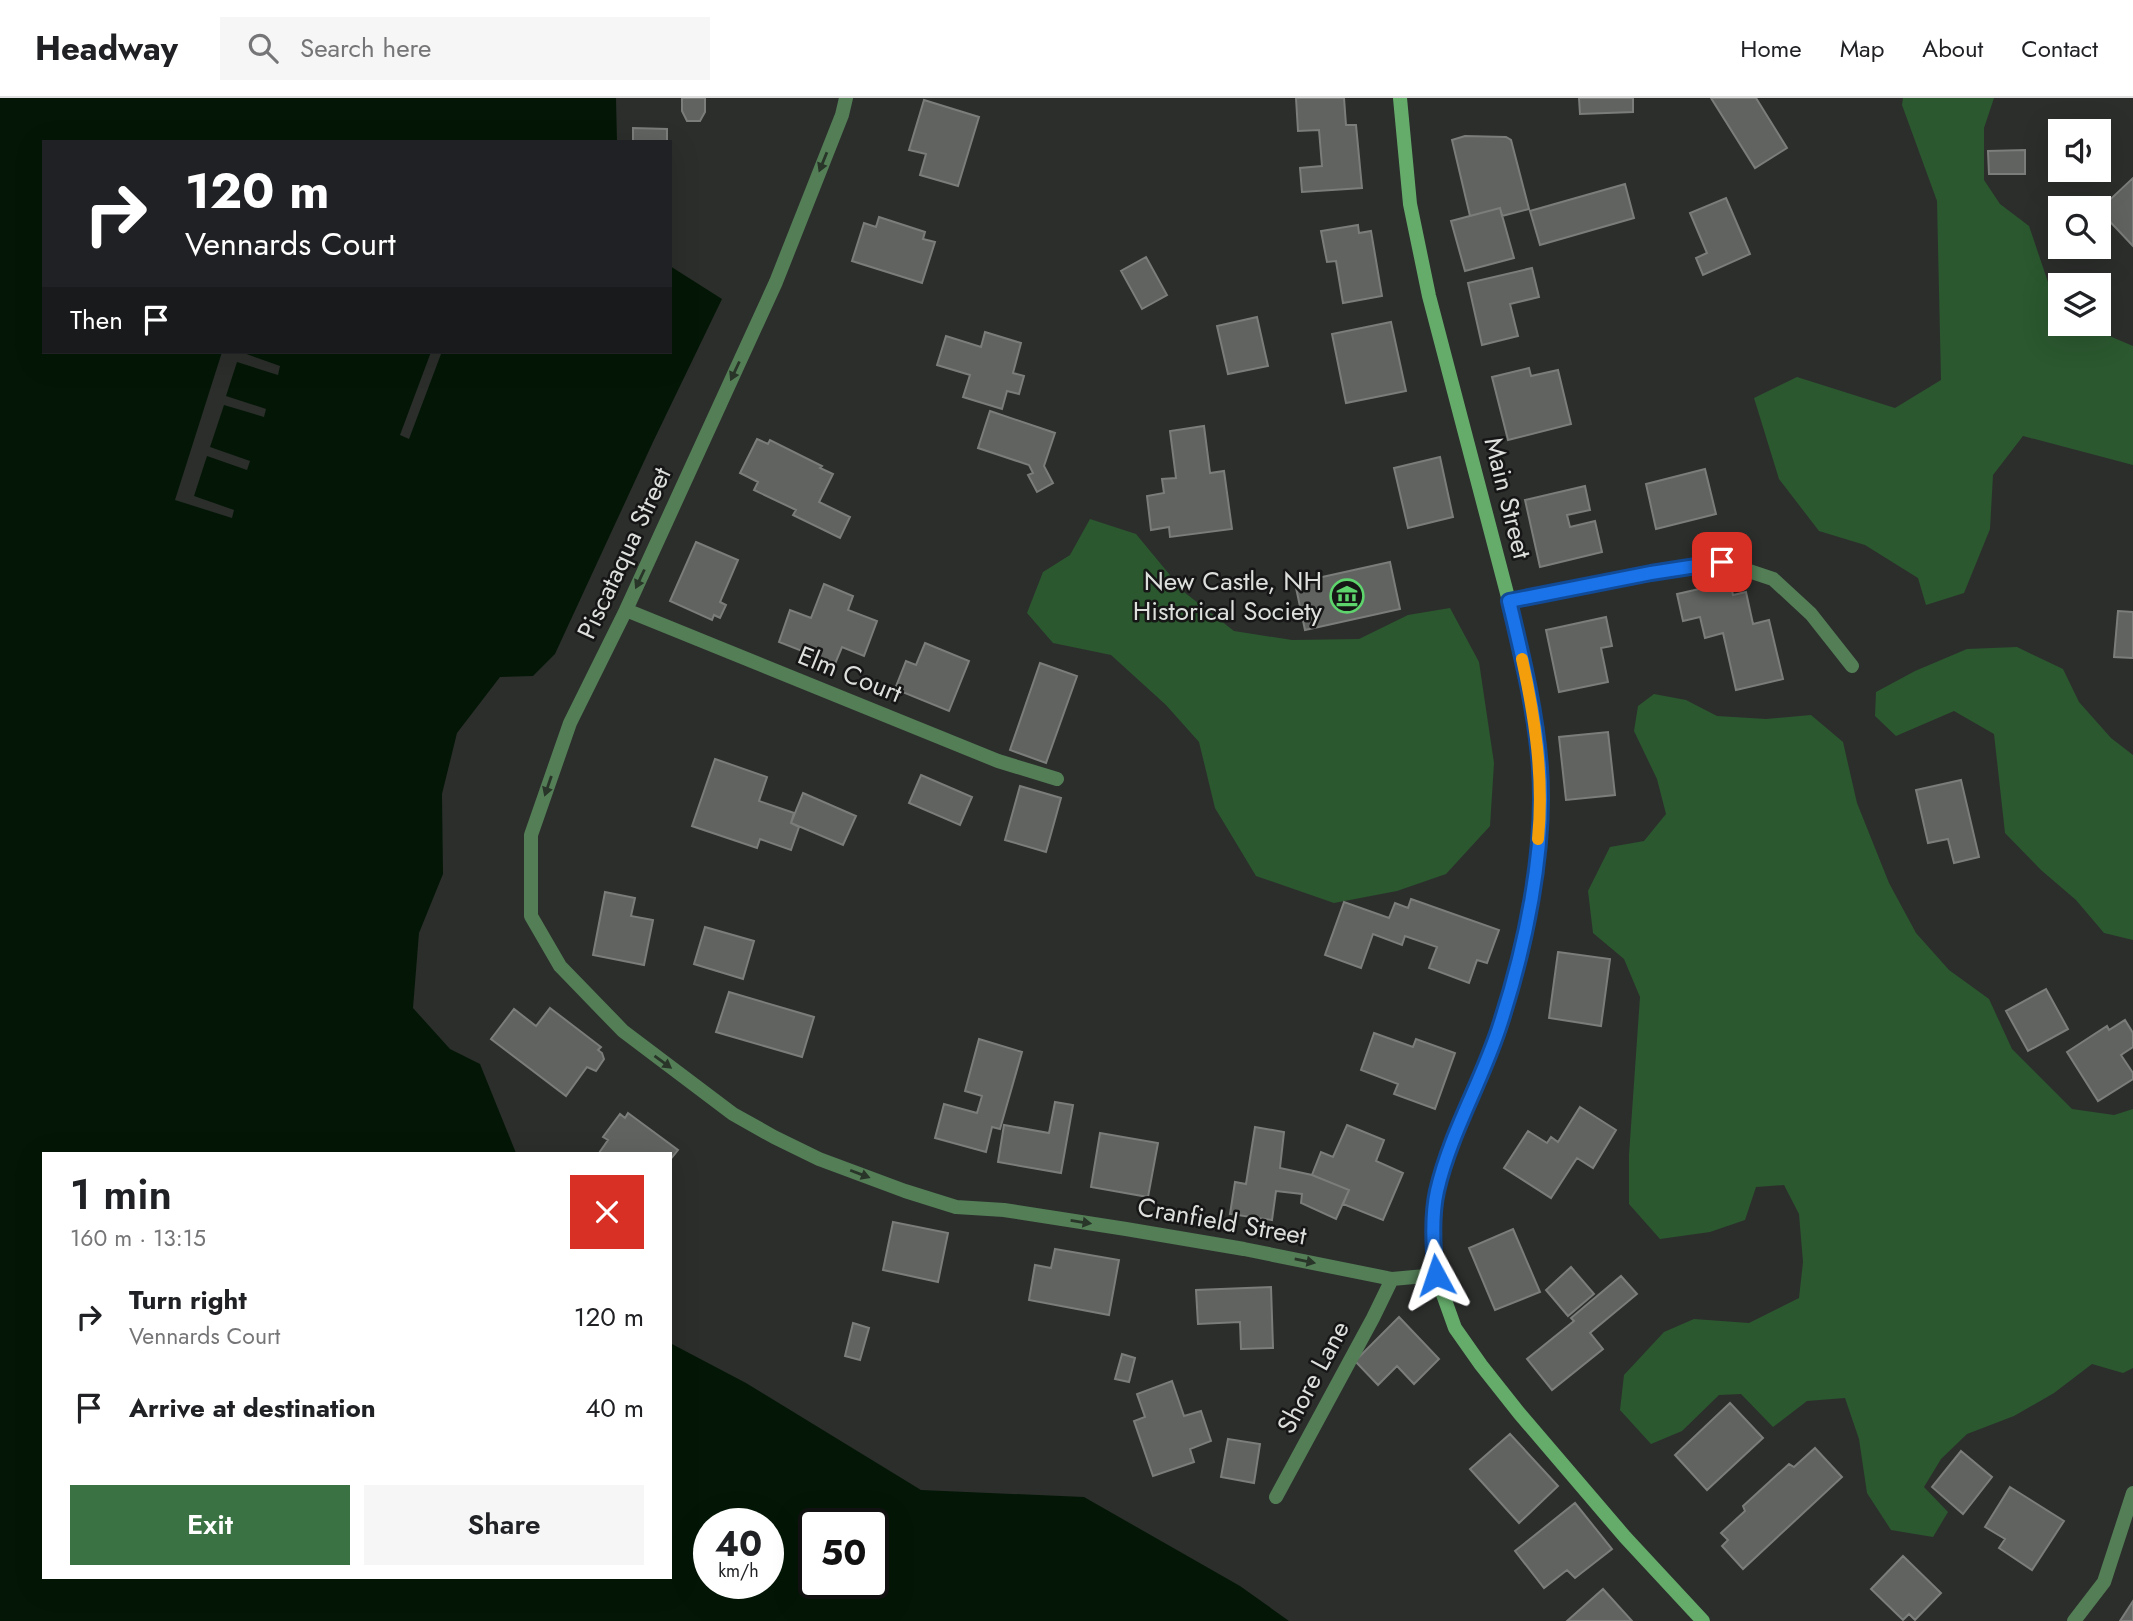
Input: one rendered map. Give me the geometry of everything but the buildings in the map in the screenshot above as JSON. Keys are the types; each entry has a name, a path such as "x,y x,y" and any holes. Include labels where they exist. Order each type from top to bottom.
{"main road":[{"name":"Main Street","path":"1400,98 1410,204 1429,296 1509,601 1530,693 1540,769 1534,883 1524,944 1499,1029 1436,1193 1432,1245 1436,1275"},
{"path":"1436,1275 1455,1328 1518,1413 1625,1537 1703,1621"}],"street":[{"name":"Piscataqua Street","path":"610,1019 560,966 531,916 531,835 570,723 776,282 842,115 846,98"},
{"path":"1509,601 1722,562 1773,579 1811,614 1852,666"},
{"name":"Elm Court","path":"625,610 998,761 1057,779"},
{"name":"Cranfield Street","path":"610,1019 661,1061 743,1120 774,1137 819,1159 956,1207 1004,1210 1126,1229 1244,1249 1392,1279 1436,1275"},
{"name":"Shore Lane","path":"1276,1497 1392,1279"},
{"path":"2074,1621 2104,1582 2133,1493"}],"green space":[{"path":"1903,98 1994,98 1984,128 1984,180 2000,204 2029,226 2048,282 2048,336 2109,336 2133,346 2133,465 2023,436 1993,475 1990,529 1964,593 1926,605 1918,578 1865,545 1819,531 1779,479 1754,398 1797,377 1895,408 1941,380 1937,201 1902,105"},
{"path":"1090,519 1136,534 1184,592 1234,631 1292,640 1359,639 1408,615 1450,608 1479,662 1494,763 1490,826 1446,874 1397,891 1334,903 1256,876 1215,808 1199,742 1166,705 1111,655 1053,643 1027,613 1043,572 1070,555"},
{"path":"2017,647 2063,669 2079,702 2111,738 2133,755 2133,940 2104,933 2076,900 2041,870 2005,833 1994,734 1954,711 1896,736 1875,716 1876,692 1915,671 1967,649"},
{"path":"1654,694 1686,700 1717,716 1766,719 1811,715 1843,742 1857,803 1889,883 1916,933 1949,970 1989,999 2012,1049 2072,1109 2114,1115 2133,1109 2133,1368 2123,1373 2092,1364 2054,1393 2014,1416 1967,1434 1941,1459 1924,1487 1948,1512 1933,1537 1891,1530 1867,1493 1859,1439 1845,1398 1807,1401 1773,1427 1741,1394 1719,1395 1682,1431 1651,1444 1620,1410 1624,1375 1664,1332 1694,1319 1749,1323 1799,1298 1803,1262 1799,1214 1784,1185 1756,1187 1745,1220 1710,1232 1660,1239 1629,1204 1629,1155 1640,997 1624,959 1593,933 1588,891 1610,847 1644,841 1666,814 1657,779 1634,731 1638,706"}],"shaded area":[{"path":"0,98 616,98 617,140 42,140 42,354 672,354 672,267 722,299 555,654 533,676 500,677 457,733 442,794 443,874 419,933 413,1008 450,1049 480,1064 516,1152 42,1152 42,1579 672,1579 672,1344 746,1383 921,1490 1084,1497 1240,1586 1289,1621 0,1621"}],"pier":[{"path":"221,354 247,354 280,366 278,375 237,362 226,396 266,409 264,417 224,405 210,447 250,461 247,470 207,456 194,496 234,510 232,518 175,500"},
{"path":"430,354 441,354 409,439 400,435"}],"slow traffic":[{"path":"1522,659 1530,693 1540,769 1538,839"}],"place":[{"name":"New Castle, NH Historical Society","path":"1347,596"}],"route":[{"path":"1436,1275 1432,1245 1436,1193 1499,1029 1524,944 1534,883 1540,769 1530,693 1509,601 1722,562"}]}
